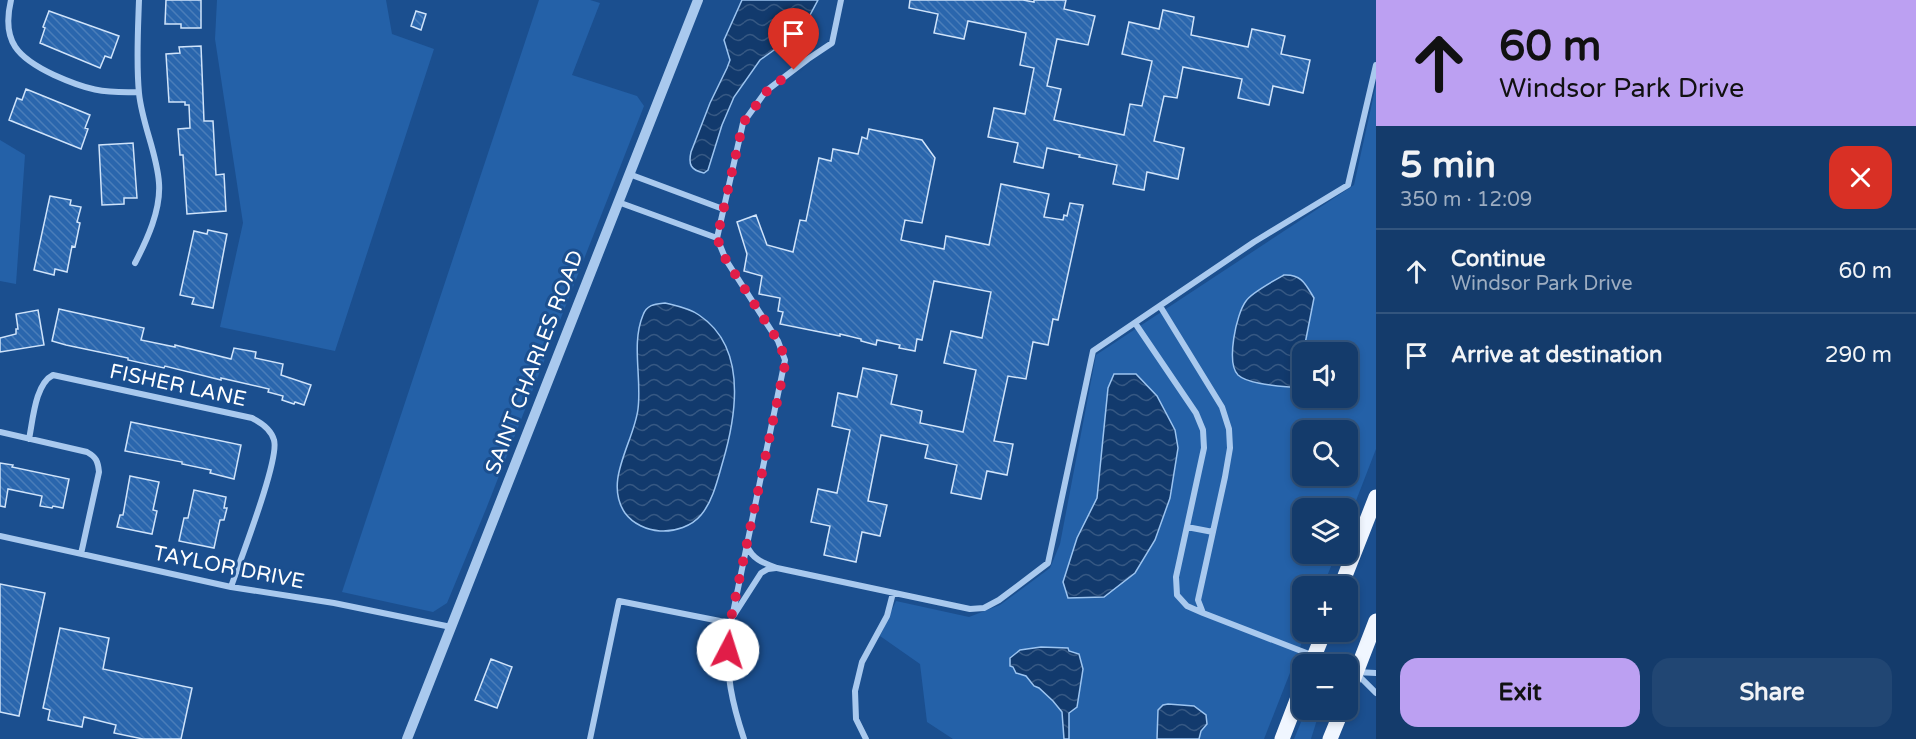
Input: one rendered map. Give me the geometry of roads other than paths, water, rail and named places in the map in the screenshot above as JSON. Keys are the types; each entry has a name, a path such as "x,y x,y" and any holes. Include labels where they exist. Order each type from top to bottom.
{"main road":[{"path":"1345,576 1376,497"},
{"path":"1358,658 1376,621"},
{"path":"1282,739 1292,713"},
{"path":"1330,739 1338,720"}],"street":[{"path":"11,0 8,11 9,35 18,52 33,64 80,87 109,93 138,92"},
{"path":"135,262 149,236 155,217 159,184 138,92 140,0"},
{"name":"SAINT CHARLES ROAD","path":"407,739 698,0"},
{"path":"744,739 733,707 730,689 727,663 730,623 786,360 778,341 726,260 717,238 743,123 766,92 808,59 832,44 841,0"},
{"path":"747,546 750,554 757,560 777,568 893,593 970,609 984,608 999,600 1048,562 1092,351 1254,242 1348,184 1376,65"},
{"path":"629,174 723,209"},
{"path":"618,202 717,238"},
{"path":"1160,306 1222,407 1229,429 1230,448 1198,600 1203,614"},
{"path":"1135,322 1196,413 1203,430 1204,448 1176,577 1177,594 1187,606 1296,654"},
{"name":"FISHER LANE","path":"29,438 40,387 46,379 53,375 252,418 264,425 274,441 273,464 231,587"},
{"path":"0,432 87,452 98,462 99,472 81,554"},
{"path":"1187,527 1213,532"},
{"name":"TAYLOR DRIVE","path":"0,536 231,587 334,603 452,627"},
{"path":"730,623 761,573 777,568"},
{"path":"866,739 856,719 855,691 862,662 886,616 893,593"},
{"path":"590,739 619,601 730,623"},
{"path":"1358,672 1376,673"},
{"path":"1358,676 1376,693"}],"water":[{"path":"742,0 818,0 802,30 760,60 734,97 722,125 708,170 704,173 691,166 691,152 730,60 724,40"},
{"path":"1284,275 1290,275 1299,278 1314,298 1305,342 1292,342 1292,388 1250,381 1238,375 1234,369 1234,338 1239,316 1246,301"},
{"path":"665,303 699,315 714,328 725,345 731,363 734,402 728,442 709,503 697,519 688,525 660,531 641,526 628,517 619,501 617,488 618,475 638,409 637,349 640,326 647,309 652,305"},
{"path":"1114,374 1136,374 1157,396 1175,430 1178,448 1170,498 1155,540 1135,573 1104,597 1068,598 1063,582 1077,538 1097,498 1108,388"},
{"path":"1041,647 1068,648 1069,651 1079,654 1083,669 1077,707 1069,713 1069,739 1064,739 1062,712 1026,676 1016,673 1010,666 1010,658 1020,650"},
{"path":"1168,704 1194,706 1206,715 1207,724 1201,731 1199,739 1157,739 1158,710"}]}
